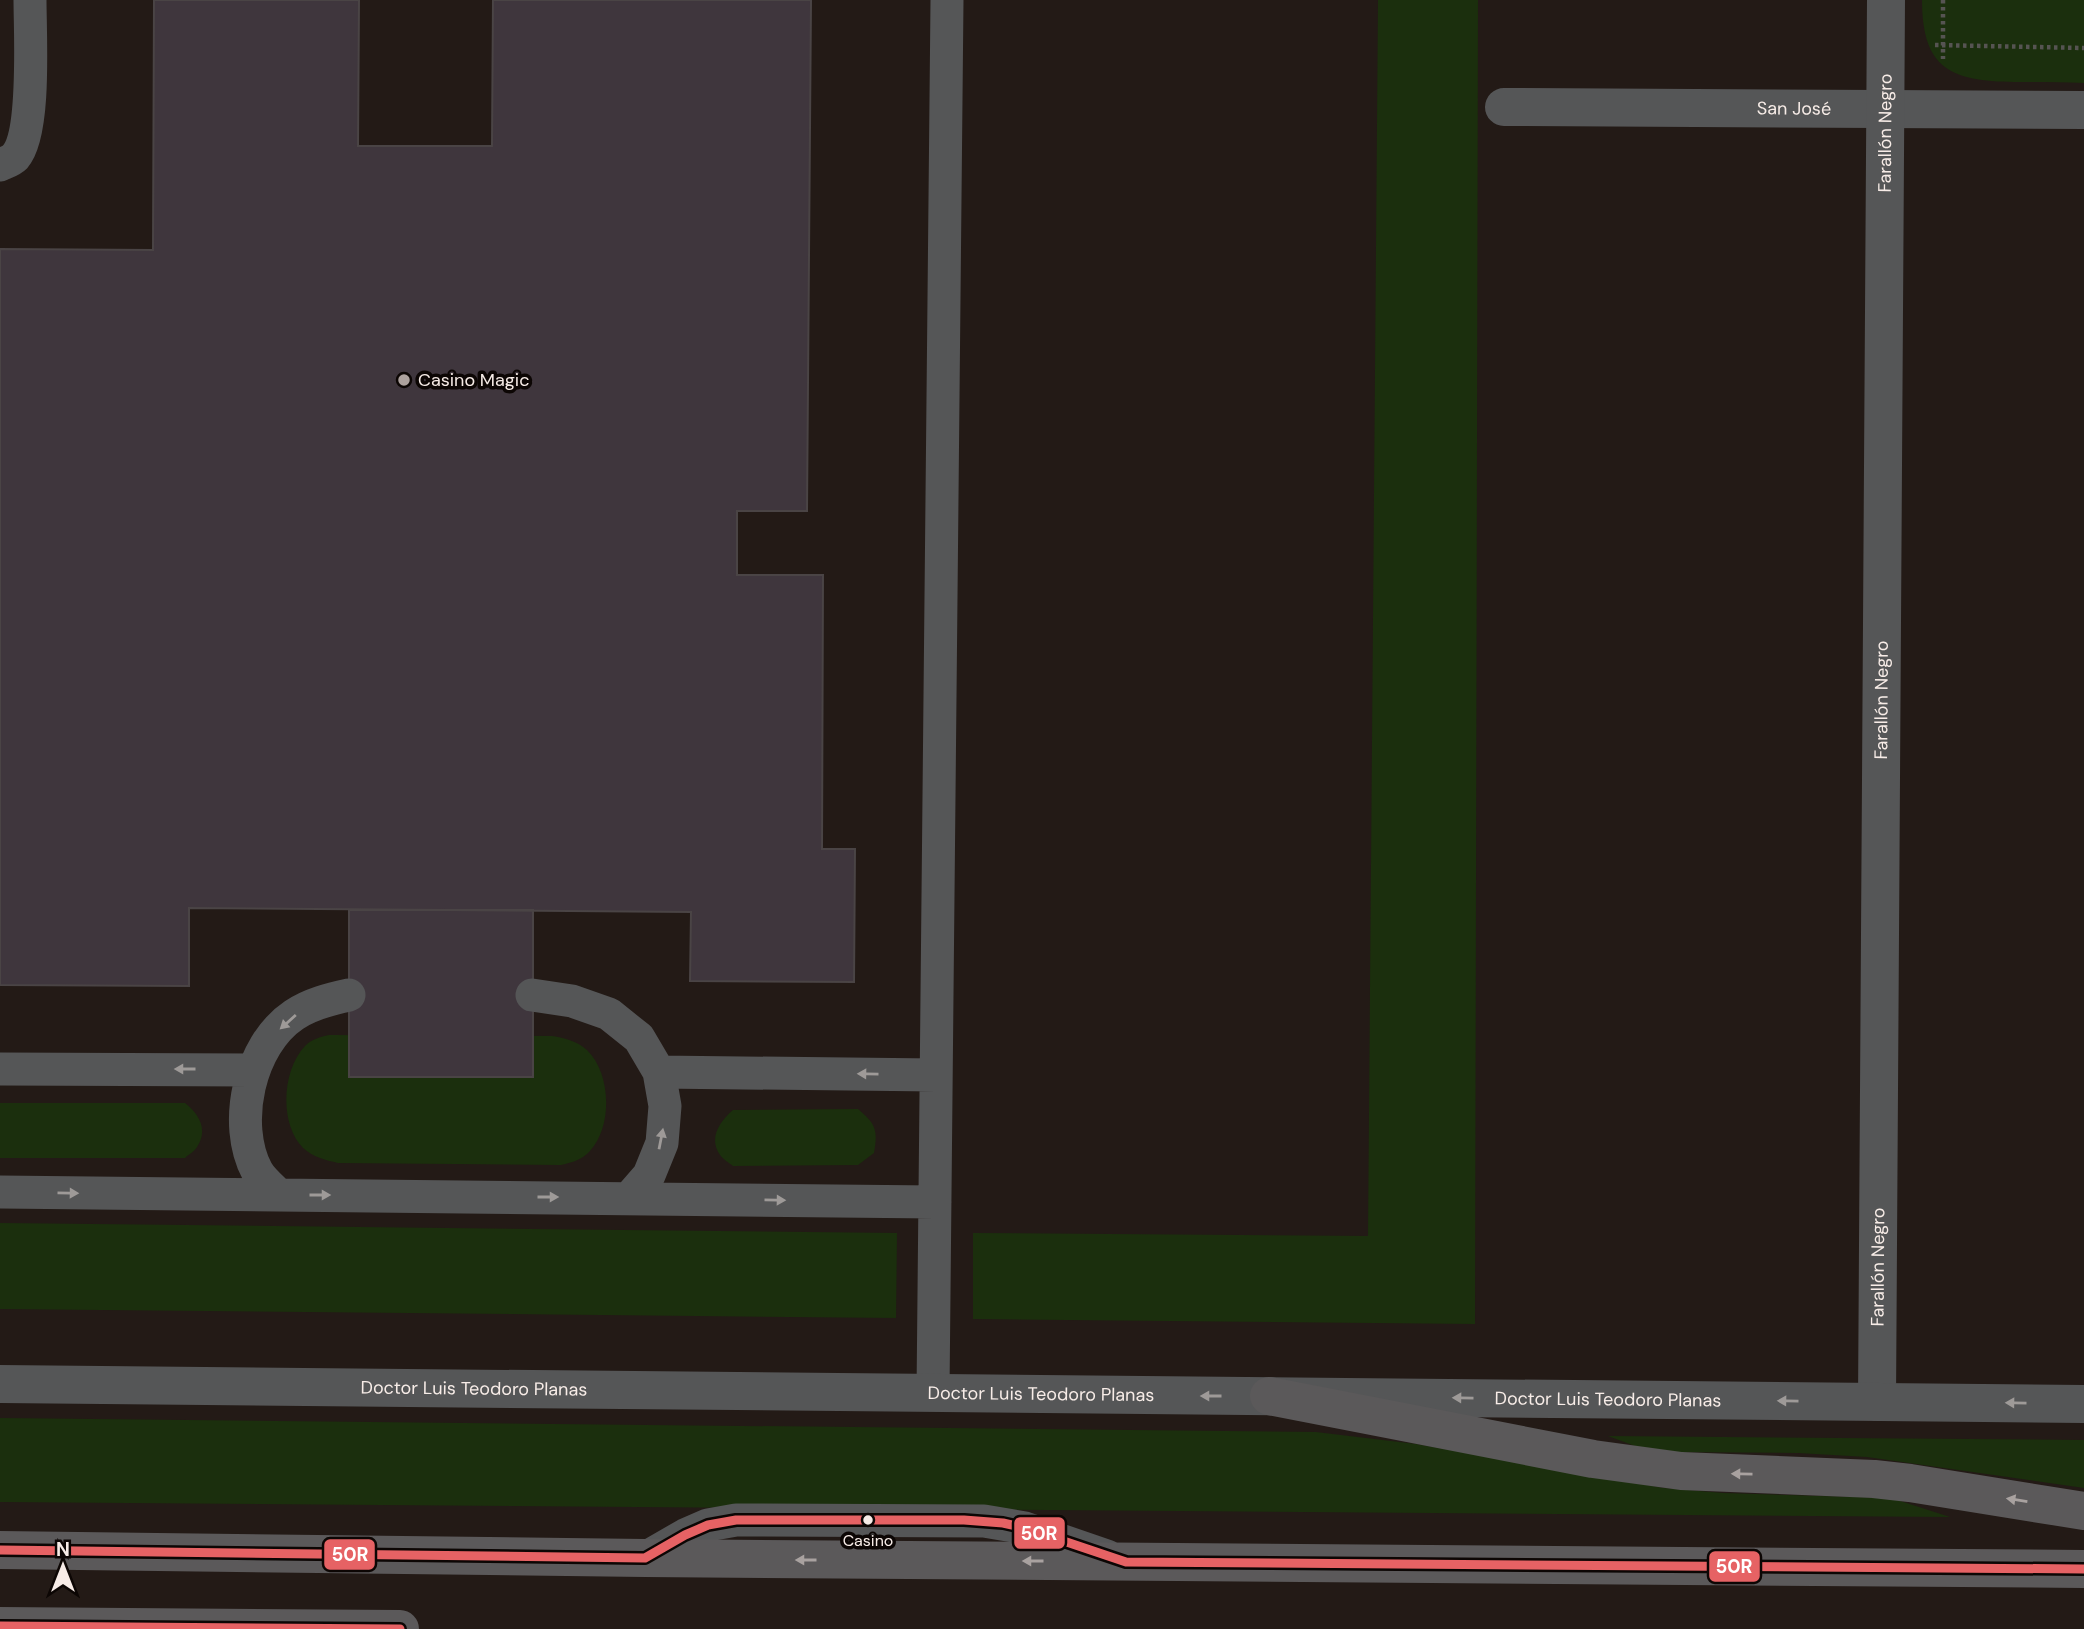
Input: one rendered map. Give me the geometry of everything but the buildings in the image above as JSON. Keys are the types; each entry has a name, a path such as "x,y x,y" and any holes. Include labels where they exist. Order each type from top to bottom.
{"highway":[{"path":"1269,1396 1637,1466 1724,1474 1910,1482 2084,1511"},
{"path":"0,1550 645,1558 2084,1569"},
{"path":"0,1626 400,1629"}],"street":[{"name":"Farallón Negro","path":"1877,1402 1886,0"},
{"name":"San José","path":"1504,107 2084,110"},
{"name":"Doctor Luis Teodoro Planas","path":"0,1384 2084,1404"}],"lane":[{"path":"0,165 14,159 25,137 29,113 30,0"},
{"path":"933,1393 947,0"},
{"path":"279,1195 257,1172 246,1138 246,1102 253,1070 269,1040 293,1015 324,1001 349,995"},
{"path":"532,995 572,1001 608,1014 639,1038 659,1072 665,1106 662,1143 649,1175 629,1198"},
{"path":"0,1069 253,1070"},
{"path":"659,1072 936,1074"},
{"path":"0,1192 935,1202"}],"path":[{"path":"1943,0 1943,66"},
{"path":"1927,45 2084,48"}],"green space":[{"path":"1378,0 1478,0 1475,1324 973,1319 973,1233 1368,1236"},
{"path":"1922,0 2084,0 2084,83 1992,81 1957,74 1934,56 1923,23"},
{"path":"329,1035 552,1036 571,1040 587,1050 601,1072 606,1100 603,1128 587,1154 561,1165 338,1163 315,1156 295,1138 287,1112 286,1097 297,1056 310,1042"},
{"path":"0,1103 185,1103 198,1117 202,1134 196,1148 185,1158 0,1158"},
{"path":"858,1109 872,1123 876,1139 874,1153 858,1165 733,1166 721,1156 715,1142 717,1130 733,1110"},
{"path":"0,1223 897,1233 896,1318 0,1309"},
{"path":"0,1418 1316,1432 1416,1444 1664,1488 1723,1493 1891,1498 1950,1517 0,1502"},
{"path":"1608,1436 2084,1440 2084,1488 1867,1457 1798,1453 1671,1452 1635,1446"}],"transit line":[{"name":"50R","path":"0,1550 645,1558 708,1525 736,1520 964,1520 1025,1528 1126,1562 2084,1569"},
{"name":"50R","path":"0,1626 400,1629"}],"place":[{"name":"Casino Magic","path":"404,380"},
{"name":"Casino","path":"868,1520"}]}
